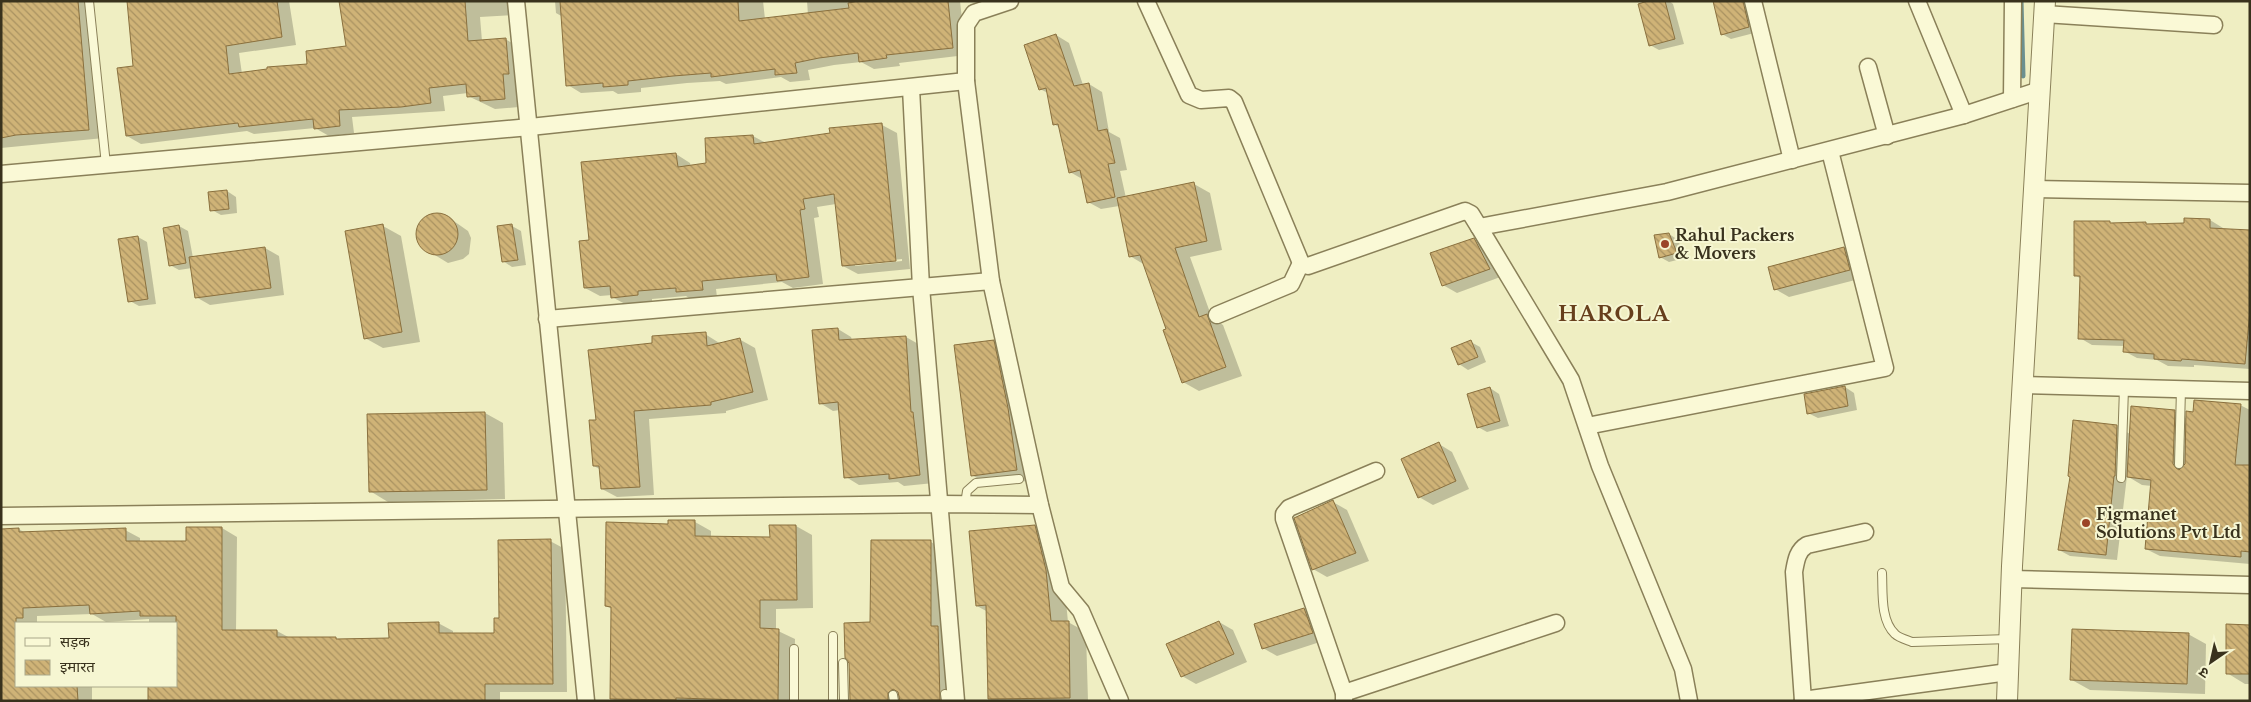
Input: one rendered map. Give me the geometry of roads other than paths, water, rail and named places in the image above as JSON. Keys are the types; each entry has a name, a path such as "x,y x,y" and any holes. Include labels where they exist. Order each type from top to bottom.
{"street":[{"path":"516,1 586,701"},
{"path":"1010,1 974,13 966,25 966,81 991,281 1040,505 1061,587 1081,610 1120,701"},
{"path":"1146,1 1189,95 1201,100 1229,98 1234,102 1301,263 1308,266 1465,211 1471,214 1572,380 1600,466 1683,669 1689,701"},
{"path":"1753,1 1792,160"},
{"path":"1917,1 1964,115"},
{"path":"2012,99 2013,1"},
{"path":"2007,701 2011,579 2045,8 2214,24"},
{"path":"1868,67 1887,136"},
{"path":"1,174 530,126 966,81"},
{"path":"911,88 921,287 940,504 949,698"},
{"path":"1479,227 1667,192 1964,115 2040,90"},
{"path":"1587,426 1885,368 1830,151"},
{"path":"2034,189 2250,193"},
{"path":"1217,315 1291,284 1301,263"},
{"path":"547,319 991,281"},
{"path":"2022,385 2250,391"},
{"path":"1376,471 1289,508 1284,514 1284,519 1344,697 1556,623"},
{"path":"1,516 940,504 1040,505"},
{"path":"1865,532 1807,545 1800,551 1796,559 1794,572 1803,700 2008,672"},
{"path":"2011,579 2250,585"}],"lane":[{"path":"89,1 106,165"},
{"path":"2121,478 2124,388"},
{"path":"2178,464 2180,389"},
{"path":"965,504 967,490 976,483 1019,479"},
{"path":"1882,573 1884,607 1887,620 1895,634 1903,639 1912,642 2009,639"},
{"path":"833,636 834,701"},
{"path":"794,649 794,701"},
{"path":"843,663 844,701"}],"waterway":[{"path":"2021,1 2023,76"}],"place":[{"name":"Rahul Packers & Movers","path":"1665,244"},
{"name":"Figmanet Solutions Pvt Ltd","path":"2086,523"}],"district":[{"name":"HAROLA","path":"1614,314"}]}
